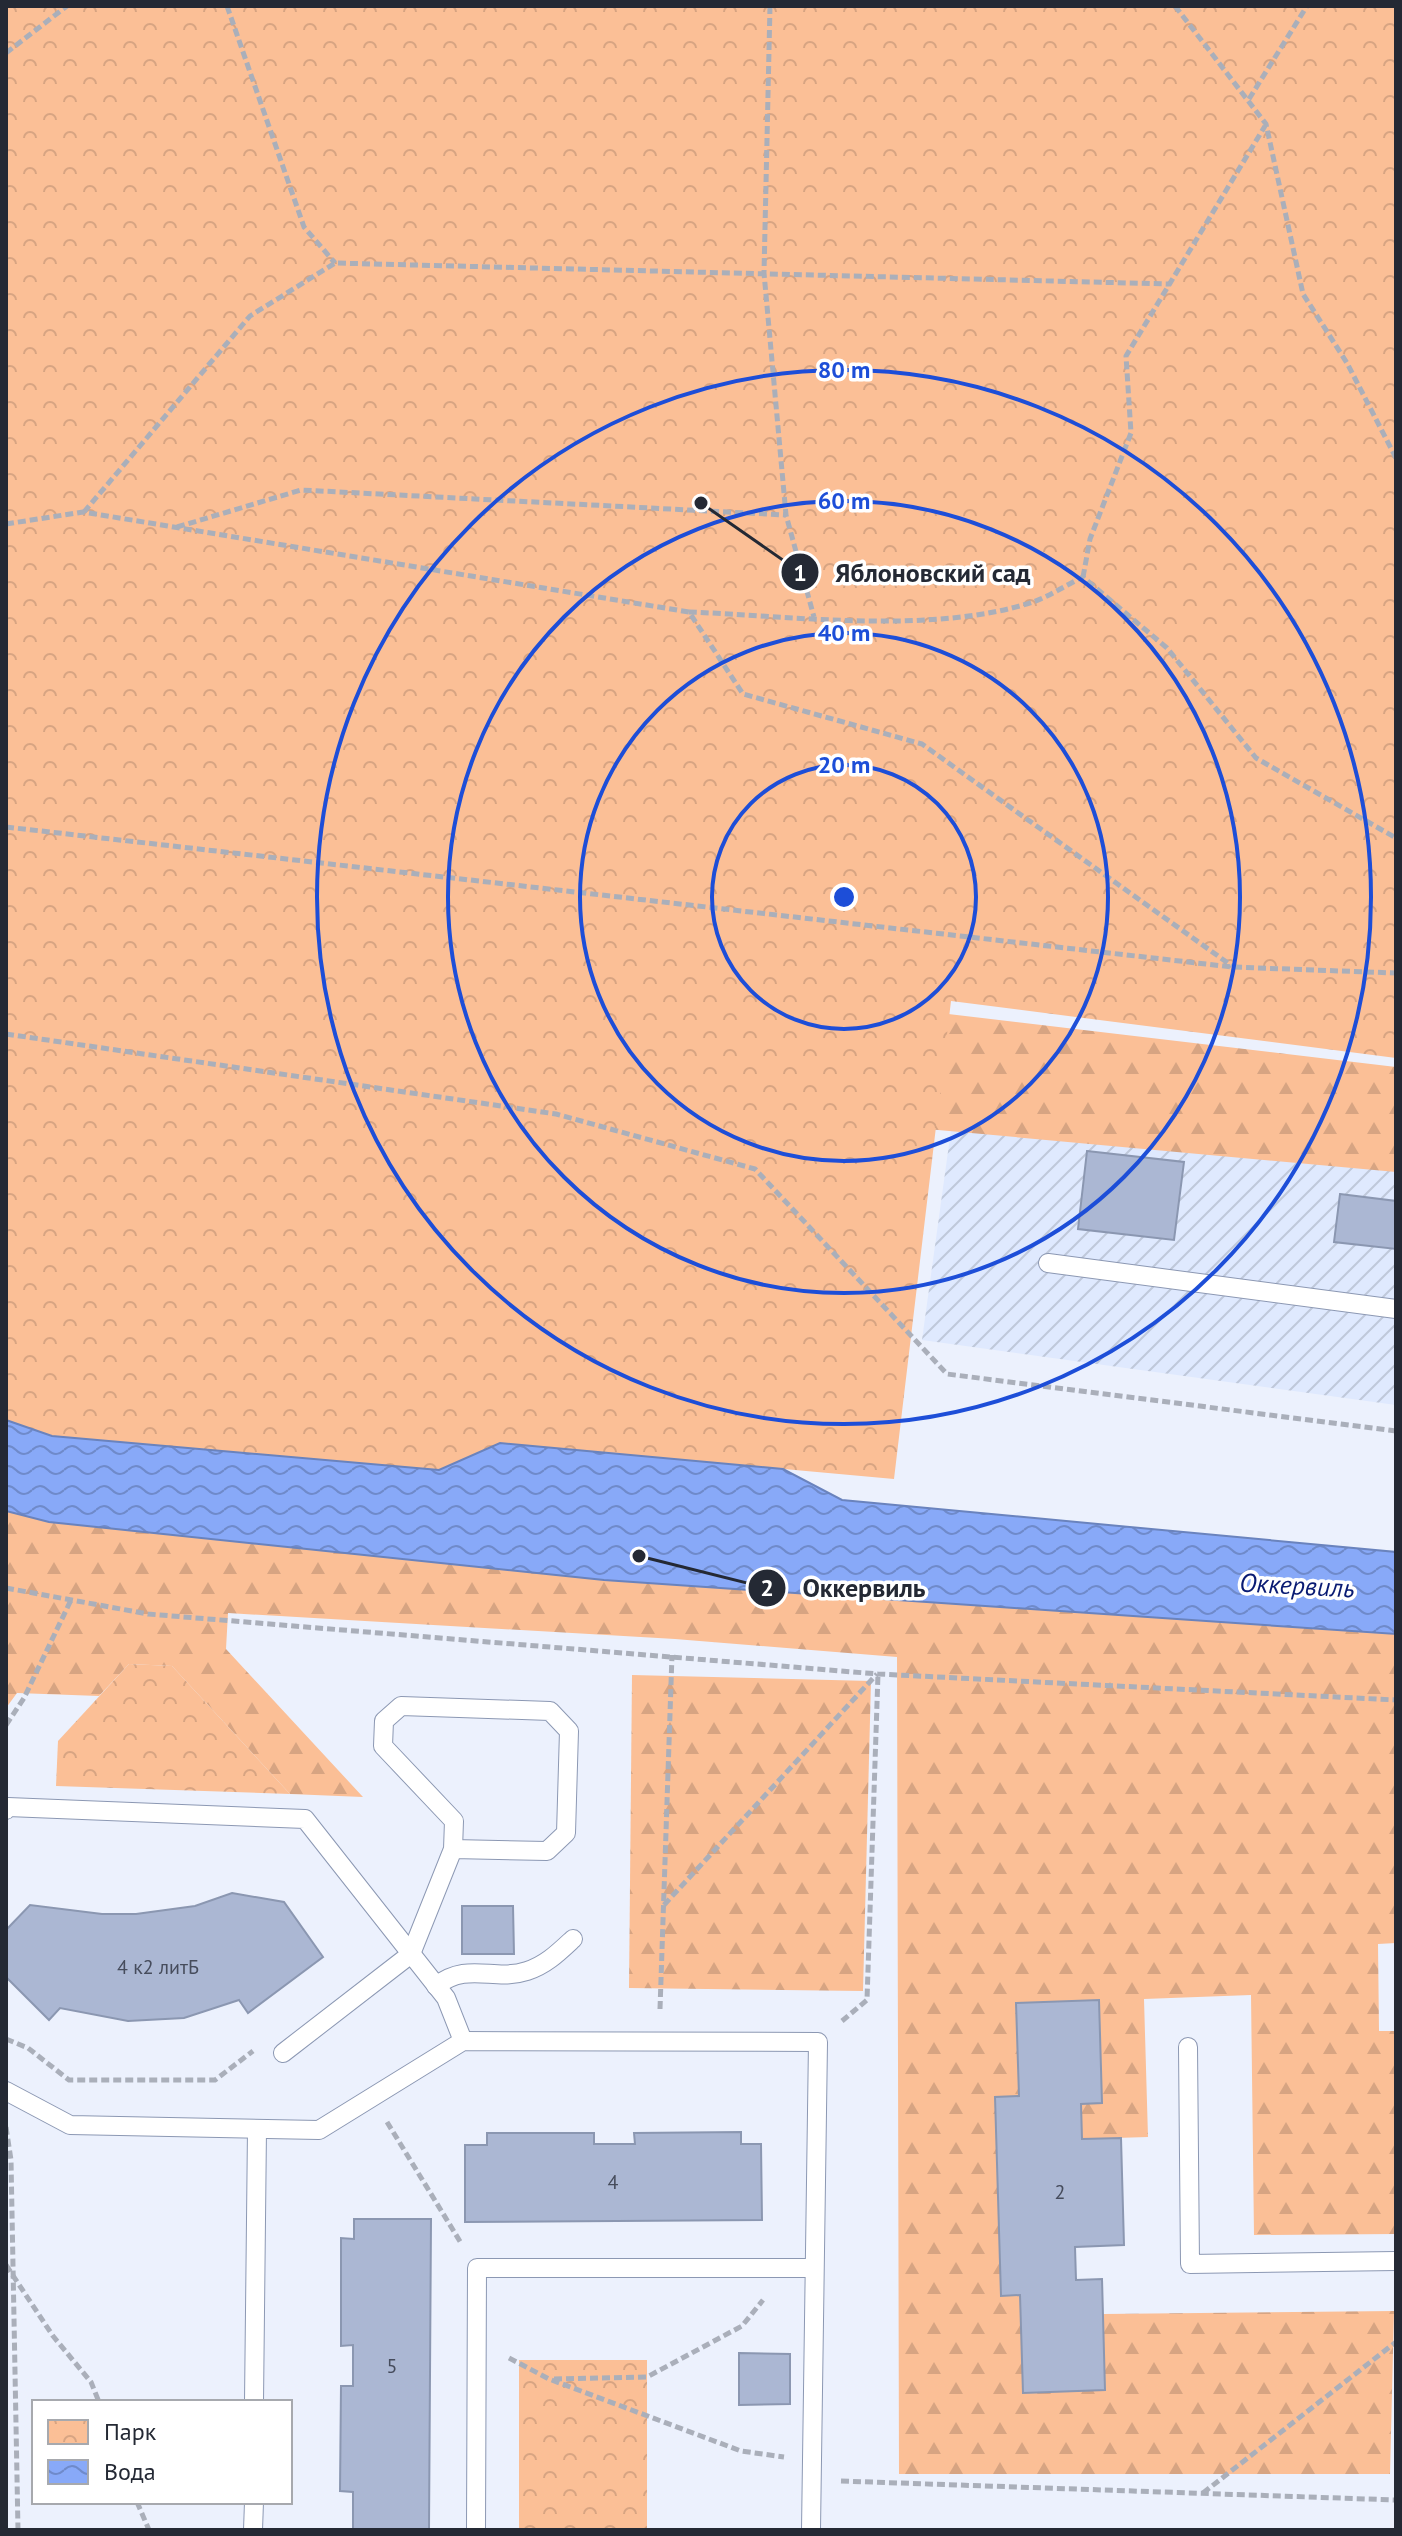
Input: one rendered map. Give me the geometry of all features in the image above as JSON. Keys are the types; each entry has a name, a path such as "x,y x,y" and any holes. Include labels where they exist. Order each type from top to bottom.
{"lane":[{"path":"1048,1263 1396,1309"},
{"path":"283,2053 411,1954 453,1849 454,1821 383,1746 384,1721 401,1706 550,1711 569,1731 566,1833 547,1851 453,1849"},
{"path":"6,1810 8,1807 305,1819 446,1998 463,2041"},
{"path":"436,1986 452,1973 524,1972 549,1961 573,1939"},
{"path":"6,2091 70,2125 319,2130 463,2041 818,2042 811,2530"},
{"path":"1188,2047 1190,2264 1396,2261"},
{"path":"254,2400 257,2129"},
{"path":"476,2530 477,2268 814,2268"},
{"path":"253,2530 254,2504"}],"path":[{"path":"6,53 67,6"},
{"path":"227,6 304,227 335,263"},
{"path":"770,6 764,273 786,515 814,617"},
{"path":"1175,6 1266,124 1303,294 1347,363 1396,458"},
{"path":"1249,99 1307,6"},
{"path":"1083,577 1090,539 1131,433 1126,356 1266,124"},
{"path":"83,512 250,316 335,263 1170,284"},
{"path":"176,528 301,490 786,515"},
{"path":"6,524 83,512 689,612 946,618 1033,602 1083,577"},
{"path":"1083,577 1167,648 1256,758 1396,838"},
{"path":"689,612 743,694 922,744 1232,967"},
{"path":"6,827 1232,967 1396,973"},
{"path":"6,1034 556,1114 755,1169 947,1374 1396,1431"},
{"path":"6,1588 148,1614 878,1674 1396,1700"},
{"path":"6,1725 24,1698 71,1600"},
{"path":"659,2041 672,1655"},
{"path":"664,1906 878,1674"},
{"path":"818,2042 867,2000 878,1674"},
{"path":"6,2039 28,2048 69,2080 215,2080 258,2047 283,2053"},
{"path":"372,2097 477,2268"},
{"path":"6,2124 11,2160 18,2530"},
{"path":"6,2265 53,2336 91,2382 98,2400"},
{"path":"549,2379 647,2377 742,2326"},
{"path":"1203,2493 1396,2342"},
{"path":"519,2367 741,2451 812,2470 1203,2493 1396,2500"},
{"path":"138,2504 149,2530"}],"shaded area":[{"path":"963,1043 1396,1102 1396,1405 922,1340"}],"green space":[{"path":"6,6 1396,6 1396,1058 951,1001 894,1479 500,1443 439,1470 52,1436 6,1420"},
{"path":"374,946 1396,1067 1396,1172 883,1125"},
{"path":"6,1511 49,1522 604,1580 1396,1634 1396,1943 1378,1944 1379,2031 1396,2031 1396,2234 1254,2235 1251,1995 1144,1999 1148,2137 1082,2139 1081,2104 1102,2103 1099,2000 1016,2003 1019,2096 995,2097 1001,2295 1020,2295 1023,2393 1105,2390 1103,2314 1394,2311 1390,2474 899,2474 897,1657 675,1639 228,1613 226,1649 363,1797 290,1794 172,1666 129,1664 99,1696 17,1693 6,1708"},
{"path":"129,1664 172,1666 290,1794 56,1786 58,1741"},
{"path":"632,1675 871,1681 863,1991 629,1988"},
{"path":"519,2360 647,2360 647,2530 519,2530"}],"water":[{"path":"6,1420 52,1436 439,1470 500,1443 783,1469 842,1500 1396,1552 1396,1634 604,1580 49,1522 6,1511"}],"building":[{"path":"1087,1151 1184,1162 1174,1240 1078,1229"},
{"path":"1340,1194 1396,1201 1396,1249 1334,1242"},
{"path":"232,1893 284,1902 323,1957 248,2013 239,2000 184,2018 128,2021 60,2008 49,2020 6,1977 6,1930 30,1905 102,1914 136,1914 195,1906"},
{"path":"462,1906 513,1906 514,1954 462,1954"},
{"path":"1099,2000 1102,2103 1081,2104 1082,2139 1121,2138 1124,2245 1075,2247 1076,2280 1102,2279 1105,2390 1023,2393 1020,2295 1001,2296 995,2097 1019,2096 1016,2003"},
{"path":"741,2132 741,2144 761,2144 762,2220 465,2222 465,2145 487,2145 487,2133 594,2133 594,2144 635,2144 634,2133"},
{"path":"354,2219 431,2219 429,2530 353,2530 353,2492 340,2491 341,2386 353,2386 353,2345 341,2346 341,2238 354,2239"},
{"path":"739,2353 790,2354 790,2404 739,2405"}],"place":[{"name":"Яблоновский сад","path":"701,503"},
{"name":"Оккервиль","path":"639,1556"}]}
